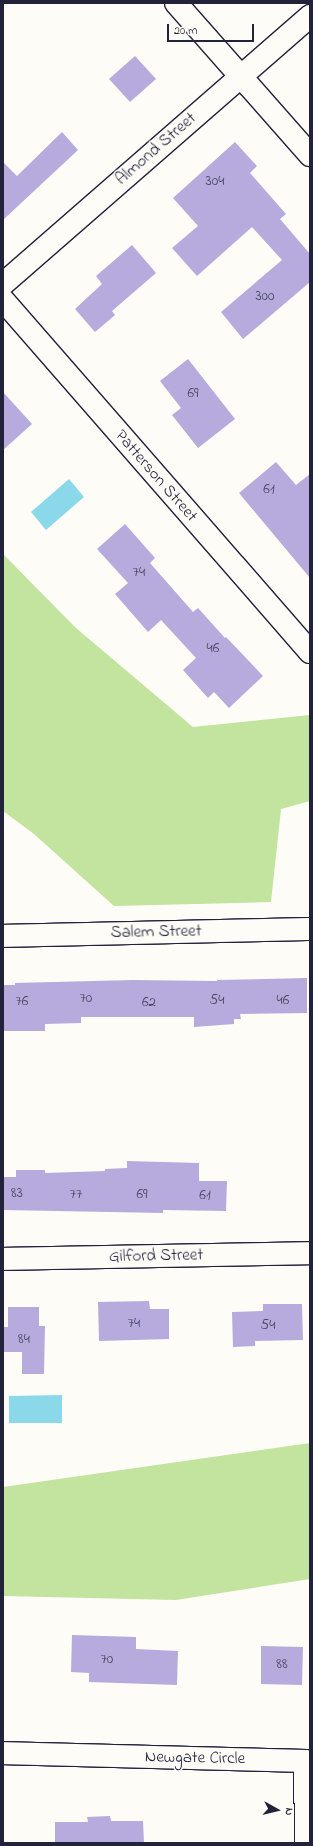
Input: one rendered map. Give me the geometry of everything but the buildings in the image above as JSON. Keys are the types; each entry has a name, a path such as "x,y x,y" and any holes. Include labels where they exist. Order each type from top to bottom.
{"street":[{"path":"176,3 310,155"},
{"name":"Almond Street","path":"3,284 310,16"},
{"name":"Patterson Street","path":"3,300 310,652"},
{"name":"Salem Street","path":"3,936 310,929"},
{"name":"Gilford Street","path":"3,1259 310,1253"},
{"name":"Newgate Circle","path":"3,1753 305,1761 306,1843"}],"green space":[{"path":"3,554 76,628 193,727 310,715 310,801 281,809 271,902 114,906 34,834 3,811"},
{"path":"310,1443 310,1579 176,1600 3,1596 3,1487"}],"water":[{"path":"69,479 84,497 46,530 31,512"},
{"path":"62,1395 62,1423 9,1423 9,1396"}]}
